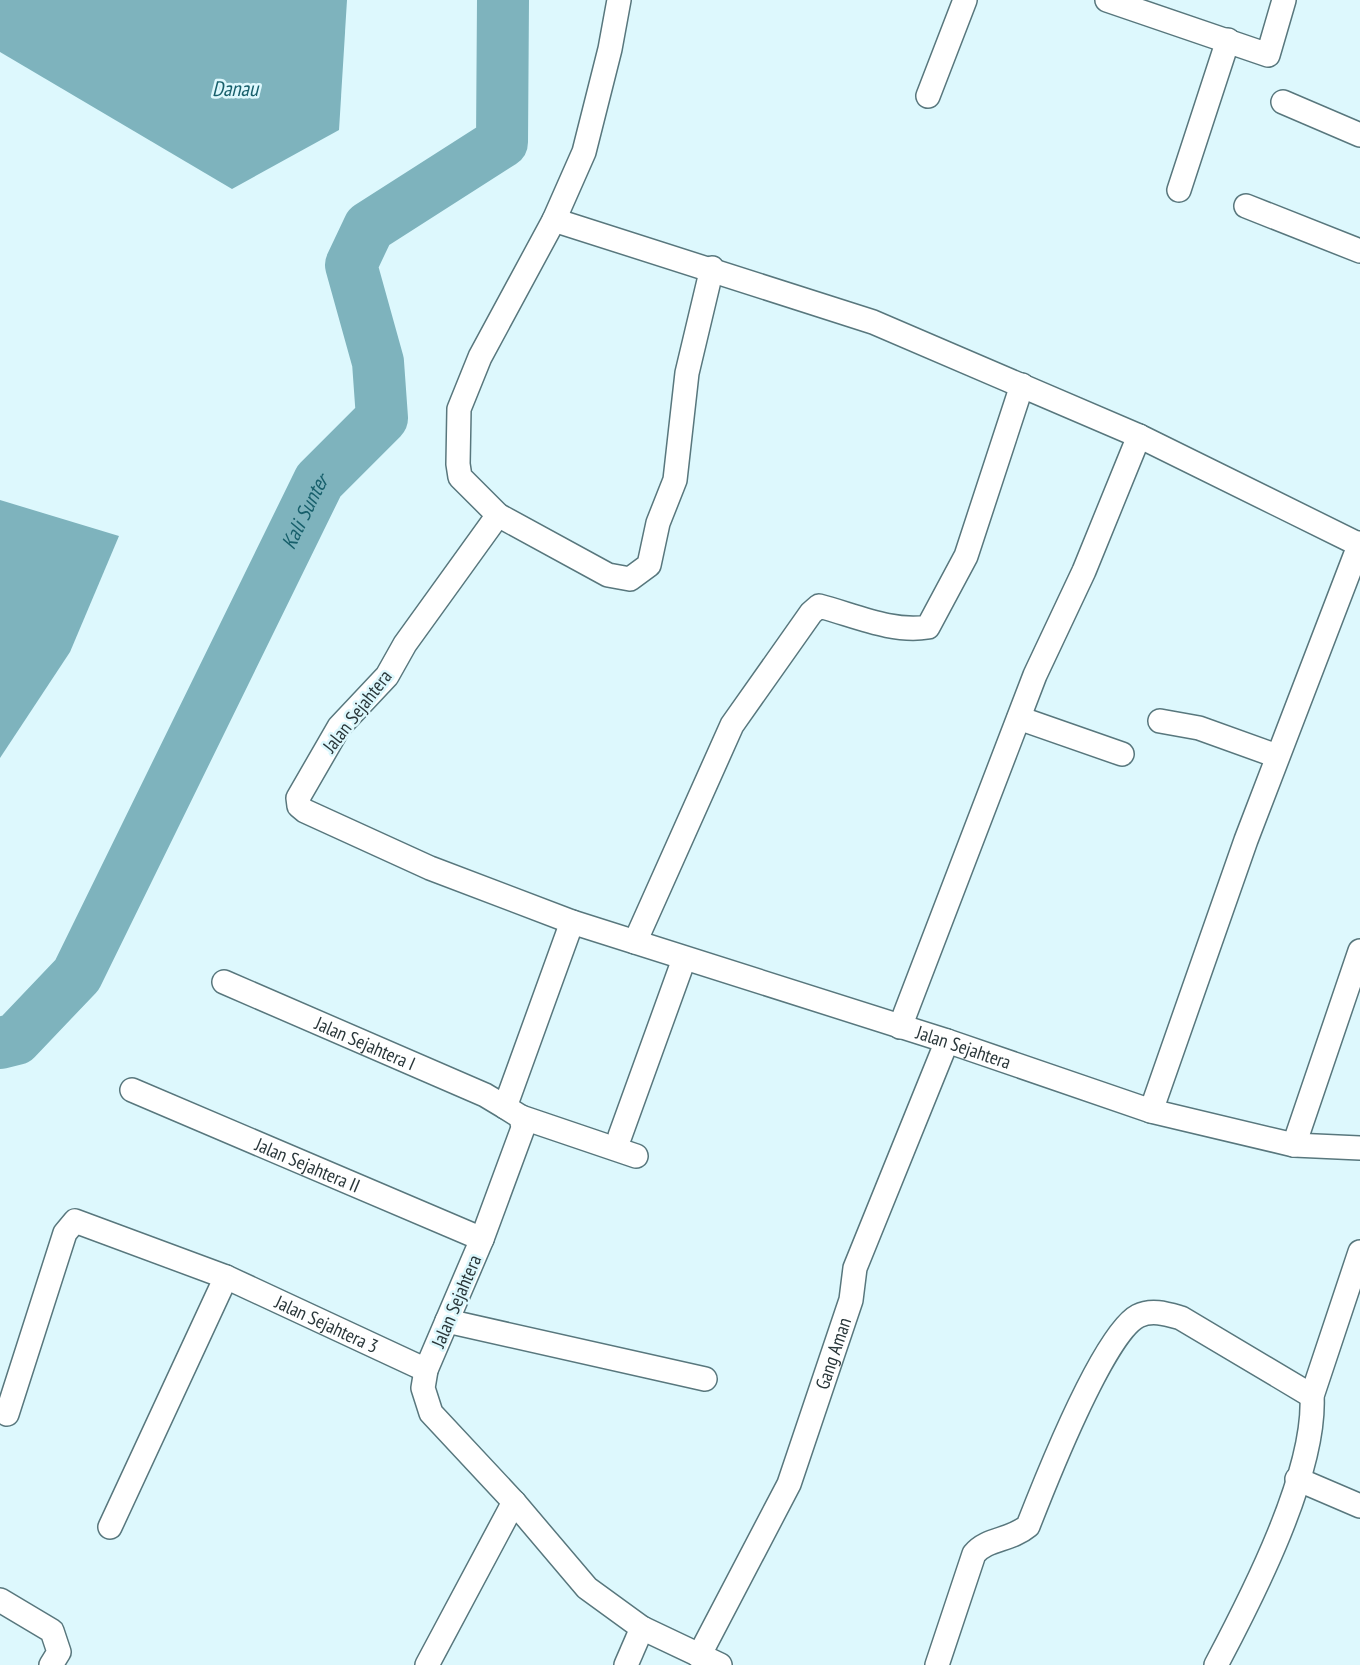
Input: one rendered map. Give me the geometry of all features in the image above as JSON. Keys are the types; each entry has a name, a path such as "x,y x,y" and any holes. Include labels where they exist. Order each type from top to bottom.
{"street":[{"path":"619,0 610,49 584,152 554,220 480,357 459,409 460,477 498,515 608,575 629,579 649,565 658,523 675,480 687,373 712,268"},
{"path":"928,96 965,0"},
{"path":"1107,0 1268,55 1284,0"},
{"path":"1179,190 1227,40"},
{"path":"1283,102 1360,135"},
{"path":"1246,206 1360,251"},
{"path":"554,220 712,268 873,322 1139,436 1360,544 1277,756 1151,1111"},
{"path":"635,942 732,725 811,613 819,606 893,626 928,626 965,556 1023,385"},
{"path":"900,1027 1035,675 1084,571 1139,436"},
{"name":"Jalan Sejahtera","path":"498,515 405,645 387,676 339,727 298,798 299,806 305,811 430,867 572,922 947,1041 1151,1111 1294,1145 1360,1148"},
{"path":"1019,719 1122,754"},
{"path":"1160,721 1199,729 1277,756"},
{"name":"Jalan Sejahtera","path":"426,1370 482,1239 522,1133 513,1112 572,922"},
{"path":"1294,1145 1360,951"},
{"path":"620,1136 684,959"},
{"name":"Jalan Sejahtera I","path":"224,982 485,1095 513,1112 636,1156"},
{"name":"Gang Aman","path":"710,1660 789,1484 850,1300 855,1268 947,1041"},
{"name":"Jalan Sejahtera II","path":"132,1090 482,1239"},
{"name":"Jalan Sejahtera 3","path":"7,1414 65,1233 75,1221 226,1277 426,1370"},
{"path":"1216,1665 1261,1578 1297,1479 1312,1415 1312,1396 1360,1252"},
{"path":"110,1527 226,1277"},
{"path":"937,1665 974,1554 985,1543 1016,1536 1028,1526 1092,1379 1123,1330 1139,1316 1160,1312 1181,1318 1312,1396"},
{"path":"447,1321 705,1379"},
{"path":"426,1370 423,1388 431,1413 514,1502 587,1588 642,1628 710,1660"},
{"path":"1297,1479 1360,1506"},
{"path":"427,1665 514,1502"},
{"path":"0,1600 52,1631 59,1652 51,1665"},
{"path":"626,1665 642,1628"}],"water":[{"name":"Danau","path":"0,0 347,0 339,130 232,189 0,52"},
{"path":"0,500 119,536 70,652 0,758"}],"waterway":[{"name":"Kali Sunter","path":"0,1043 16,1039 77,975 319,481 382,418 378,362 351,265 369,227 502,142 503,0"}]}
